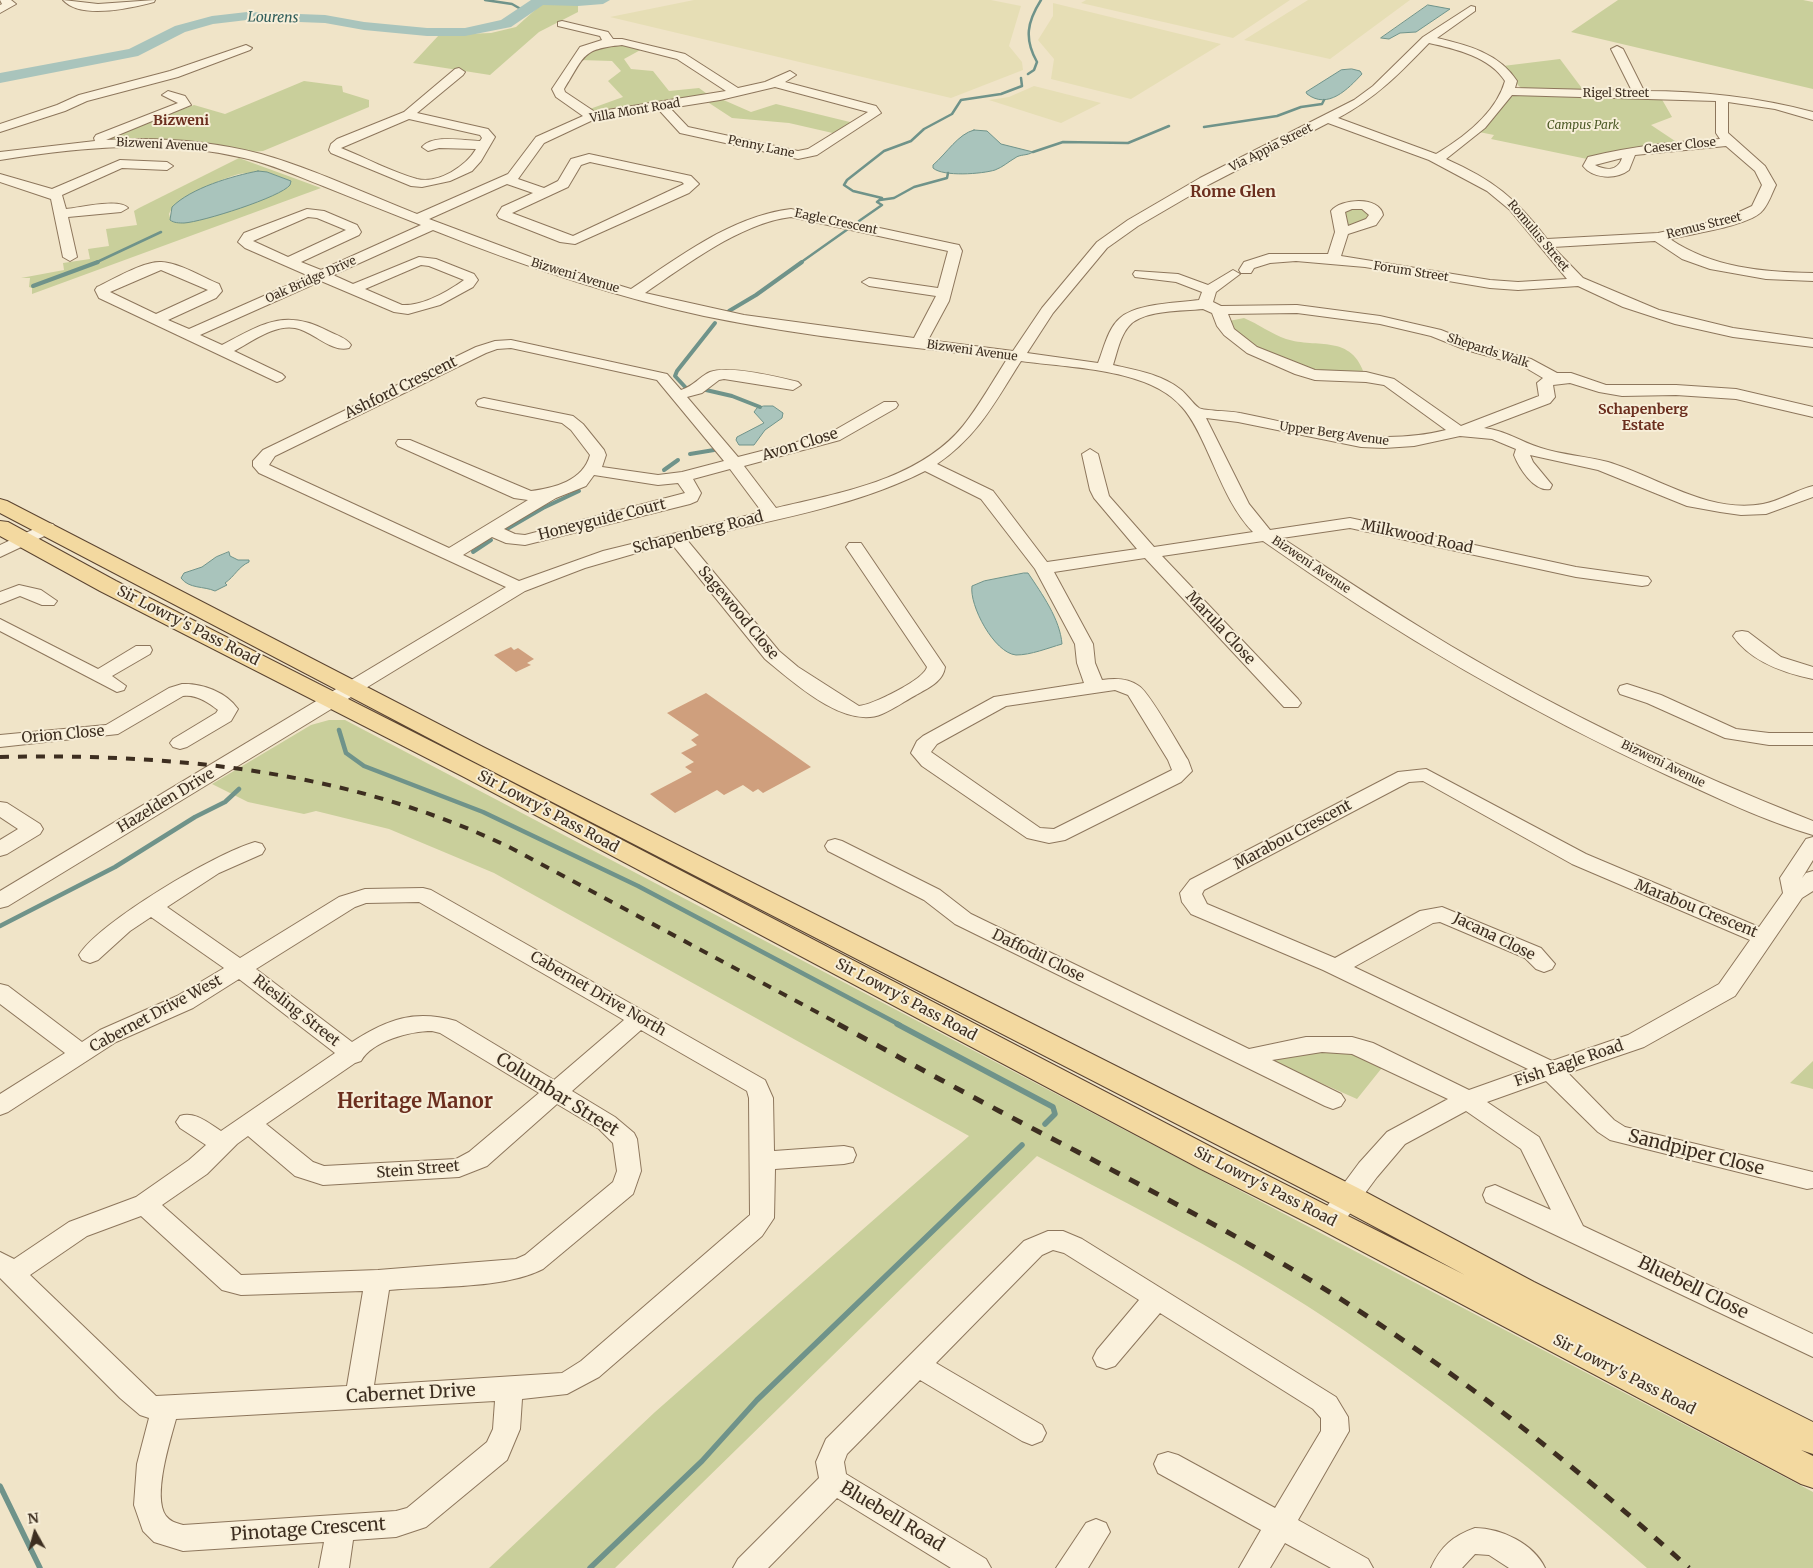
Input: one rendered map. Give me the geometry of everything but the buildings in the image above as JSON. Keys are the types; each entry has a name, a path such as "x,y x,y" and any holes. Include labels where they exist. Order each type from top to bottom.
{"main road":[{"name":"Sir Lowry's Pass Road","path":"0,505 47,528 343,694 1339,1208 1813,1473"},
{"name":"Sir Lowry's Pass Road","path":"0,527 108,586 343,694"},
{"name":"Sir Lowry's Pass Road","path":"1339,1208 1523,1291 1813,1439"}],"street":[{"path":"0,10 10,4 4,0"},
{"path":"68,0 78,5 98,7 150,0"},
{"name":"Via Appia Street","path":"1017,357 1066,285 1108,240 1205,182 1329,119 1369,96 1427,40 1472,9"},
{"path":"562,24 604,34 610,43"},
{"path":"1427,40 1458,47 1491,61 1509,76 1511,81 1510,91 1470,134 1447,153 1435,160"},
{"path":"592,116 560,94 558,89 584,48 610,43 626,42 671,53 691,61 735,92"},
{"path":"0,128 30,119 96,94 174,74 246,48"},
{"path":"1617,49 1640,94"},
{"path":"657,60 671,53"},
{"path":"408,115 486,133 489,137 473,164 466,169 430,184 416,183 339,154 335,147 341,142 408,115 459,72"},
{"name":"Villa Mont Road","path":"417,219 518,173 540,140 592,116 735,92 775,83 790,75"},
{"name":"Penny Lane","path":"661,105 684,130 798,155 812,152 875,113 872,108 775,83"},
{"name":"Rigel Street","path":"1510,91 1722,97 1768,104 1813,116"},
{"path":"96,94 111,107"},
{"path":"82,145 185,105 181,99 168,95"},
{"path":"1722,97 1722,132 1729,142"},
{"path":"30,119 48,127"},
{"name":"Romulus Street","path":"1329,119 1469,174 1494,189 1517,209 1571,275 1581,282 1641,310 1739,332 1813,343"},
{"name":"Caeser Close","path":"1630,152 1676,145 1729,142"},
{"name":"Remus Street","path":"1545,243 1658,237 1728,222 1752,213 1758,208 1769,185 1760,169 1729,142"},
{"name":"Bizweni Avenue","path":"0,156 82,145 160,143 208,147 255,156 543,267 634,294 744,319 1138,374 1173,390 1197,413 1241,506 1255,525 1266,535 1342,586 1494,678 1681,774 1813,828"},
{"path":"428,147 438,144 484,145"},
{"path":"506,180 545,194 563,184 576,162 589,158 686,179 692,184 684,190 575,240 565,239 504,215 507,210 545,194"},
{"path":"53,194 120,164 167,166"},
{"path":"327,183 371,166"},
{"path":"0,178 53,194 57,198 70,257"},
{"path":"61,214 121,208"},
{"name":"Eagle Crescent","path":"634,294 703,249 771,215 787,212 952,247 955,251 944,293 936,314 918,344"},
{"path":"289,262 350,236 354,229 319,214 307,214 245,239 248,244 289,262 321,276 399,308 410,310 466,286 471,280 469,277 431,262 419,261 353,289"},
{"name":"Oak Bridge Drive","path":"188,335 433,225"},
{"path":"1333,259 1342,232"},
{"path":"1658,237 1688,256 1702,262 1764,274 1813,277"},
{"name":"Forum Street","path":"1211,302 1239,272 1254,261 1273,257 1333,259 1490,284 1518,286 1581,282"},
{"path":"155,320 211,295 215,291 214,287 161,266 142,272 102,290 104,295 155,320 277,377"},
{"path":"1140,274 1178,278 1211,302 1229,332 1252,350 1283,365 1308,373 1366,377 1389,382 1458,431 1544,400 1547,397 1544,383 1554,378"},
{"path":"869,282 944,293"},
{"name":"Shepards Walk","path":"1104,368 1122,325 1128,319 1146,312 1211,302 1315,310 1404,324 1436,333 1471,347 1521,360 1554,378 1571,378 1590,386 1622,391 1676,390 1736,394 1813,412"},
{"path":"222,351 277,326 290,323 299,324 344,345"},
{"name":"Ashford Crescent","path":"519,587 265,470 261,466 260,461 265,455 481,350 495,345 512,344 654,375 666,380 772,514"},
{"name":"Schapenberg Road","path":"343,694 519,587 571,566 865,490 926,465 956,444 968,430 1017,357"},
{"path":"678,395 697,390 714,376 724,374 793,385"},
{"path":"450,555 550,494 580,482 591,470 598,455 573,422 507,406 484,403"},
{"name":"Avon Close","path":"591,470 658,480 683,477 834,437 890,405"},
{"name":"Upper Berg Avenue","path":"1197,413 1230,414 1278,427 1372,442 1418,440 1458,431 1495,434 1525,448 1603,466 1693,502 1741,510 1766,509 1813,491"},
{"path":"404,443 520,494 550,494"},
{"path":"1525,448 1522,455 1525,463 1544,486"},
{"name":"Marula Close","path":"1090,454 1102,498 1148,552 1290,703"},
{"path":"926,465 987,495 1043,568 1084,644 1086,663 1095,686"},
{"name":"Honeyguide Court","path":"491,530 512,538 525,540 684,500 691,497 693,493 683,477"},
{"name":"Milkwood Road","path":"1043,568 1346,523 1364,524 1576,572 1642,581"},
{"path":"0,552 47,528"},
{"name":"Sagewood Close","path":"676,538 781,664 846,709 866,712 875,710 928,680 935,674 936,667 855,547"},
{"path":"0,599 18,590 26,589 48,601"},
{"path":"0,624 118,686"},
{"path":"1742,636 1752,646 1771,659 1790,667 1813,672"},
{"path":"99,676 143,650"},
{"path":"1114,684 1132,688 1178,760 1182,771 1174,778 1058,835 1049,836 1034,833 929,762 921,753 924,745 930,740 1001,701 1095,686 1114,684"},
{"name":"Orion Close","path":"0,741 110,730 176,692 187,689 197,691 227,707 228,712 224,716 180,743"},
{"path":"1627,690 1654,699 1732,734 1768,739 1813,740"},
{"name":"Hazelden Drive","path":"0,902 343,694"},
{"name":"Marabou Crescent","path":"1550,1070 1336,967 1199,909 1191,897 1192,888 1405,776 1418,774 1434,777 1580,860 1764,937"},
{"path":"0,808 33,829 0,849"},
{"name":"Fish Eagle Road","path":"1794,893 1791,878 1813,844"},
{"name":"Daffodil Close","path":"835,846 932,895 963,919 1333,1100"},
{"path":"90,955 112,933 212,868 255,849"},
{"name":"Fish Eagle Road","path":"1339,1208 1392,1140 1468,1099 1636,1041 1720,994 1731,986 1794,893 1808,885 1813,878"},
{"name":"Cabernet Drive North","path":"365,896 423,894 757,1086 761,1098 762,1161"},
{"name":"Cabernet Drive West","path":"0,1106 81,1053 129,1025 185,1002 347,902 365,896"},
{"name":"Riesling Street","path":"152,907 240,968 352,1055"},
{"name":"Jacana Close","path":"1336,967 1428,916 1442,914 1533,953 1544,964"},
{"path":"0,992 81,1053"},
{"name":"Stein Street","path":"250,1124 304,1169 323,1176 439,1171 458,1168 478,1159 641,1018"},
{"name":"Columbar Street","path":"6,1268 78,1229 145,1204 198,1167 223,1144 250,1124 382,1033 396,1027 425,1023 439,1024 607,1124 625,1139 628,1151 629,1171 624,1187 617,1195 534,1262 522,1268 500,1272 251,1286 231,1283 145,1204"},
{"path":"1246,1058 1272,1051 1338,1043 1350,1044 1365,1049 1468,1099 1530,1143 1573,1230"},
{"name":"Sandpiper Close","path":"1550,1070 1606,1126 1618,1134 1632,1139 1807,1180"},
{"path":"188,1122 223,1144"},
{"path":"762,1161 844,1155"},
{"name":"Cabernet Drive","path":"6,1268 150,1407 165,1408 510,1389 567,1382 590,1369 753,1229 762,1218 762,1161"},
{"name":"Bluebell Close","path":"1495,1195 1573,1230 1813,1346"},
{"path":"748,1568 822,1495 833,1481 830,1462 836,1447 1033,1248 1045,1241 1067,1242 1323,1401 1333,1413 1336,1420 1333,1436 1254,1568"},
{"path":"359,1396 378,1280"},
{"path":"1106,1358 1157,1298"},
{"path":"917,1366 1032,1433"},
{"name":"Pinotage Crescent","path":"165,1408 146,1497 153,1523 162,1533 170,1537 183,1538 396,1524 416,1518 502,1444 508,1425 510,1389"},
{"path":"1168,1464 1358,1568"},
{"name":"Bluebell Road","path":"833,1481 976,1568"},
{"path":"334,1568 341,1527"},
{"path":"1071,1568 1096,1532"},
{"path":"1446,1568 1460,1546 1477,1541 1504,1547 1530,1568"}],"shaded area":[{"path":"694,0 991,0 1021,6 1009,46 1022,62 1023,70 951,98 610,17"},
{"path":"1086,0 1290,0 1233,38 1081,3"},
{"path":"1308,0 1410,0 1330,59 1244,40"},
{"path":"1053,3 1221,44 1131,99 1051,79 1054,59 1038,40 1053,16"},
{"path":"1034,86 1101,103 1061,123 989,100 1009,97"}],"green space":[{"path":"1618,0 1803,0 1813,2 1813,89 1571,32"},
{"path":"544,2 578,4 578,12 539,32 490,75 413,63 439,35 491,33 516,27"},
{"path":"617,43 644,48 624,59 631,69 653,71 669,91 699,88 710,96 596,112 587,110 623,97 608,81 621,71 612,61 580,60 587,49"},
{"path":"1560,59 1584,91 1524,90 1518,86 1503,66"},
{"path":"304,81 342,86 343,92 369,100 369,107 263,151 251,152 97,141 194,105 225,114"},
{"name":"Campus Park","path":"1515,95 1660,96 1672,117 1651,125 1678,143 1656,145 1587,159 1491,139 1494,135 1479,132"},
{"path":"719,98 751,112 776,104 854,123 837,134 789,123 732,118 706,101"},
{"path":"239,158 321,188 32,294 32,288 29,287 30,278 21,278 64,270 63,263 90,259 88,249 109,246 106,229 137,225 134,211","holes":["267,172 291,181 290,185 282,191 252,204 195,220 171,221 169,214 180,202 211,184 232,176 242,173"]},
{"path":"1349,207 1370,210 1369,220 1347,227 1344,210"},
{"path":"1244,318 1286,339 1342,348 1352,353 1359,362 1365,376 1328,375 1310,369 1310,367 1306,369 1241,341 1229,321"},
{"path":"329,720 345,720 1813,1492 1813,1568 1647,1568 1490,1437 1324,1317 1219,1253 1037,1156 615,1568 489,1568 655,1412 969,1136 494,873 389,829 316,811 304,814 248,802 212,784 311,725"},
{"path":"1342,1048 1385,1064 1357,1099 1314,1080 1304,1082 1275,1064 1277,1058"},
{"path":"1813,1061 1813,1089 1790,1083"}],"water":[{"path":"1428,5 1450,9 1416,32 1400,33 1389,39 1381,38"},
{"path":"1352,69 1360,71 1362,74 1337,96 1322,100 1307,94 1306,92 1341,70"},
{"path":"974,130 987,131 1001,144 1033,152 1017,157 995,170 989,171 954,174 938,171 933,168 933,165 963,135"},
{"path":"258,171 267,172 291,181 290,185 272,196 223,214 193,222 184,223 170,220 172,207 190,194 224,180"},
{"path":"773,406 783,413 782,418 765,430 754,445 739,445 736,440 737,437 764,423 754,412 757,408"},
{"path":"229,552 230,556 238,560 249,560 249,562 242,566 225,583 227,585 215,591 192,586 181,578 184,573 202,567 216,557"},
{"path":"1028,573 1050,607 1058,625 1062,644 1033,653 1016,655 999,646 985,627 975,605 972,586 984,581"}],"waterway":[{"path":"485,0 512,4 526,12"},
{"name":"Lourens","path":"0,78 133,53 180,29 212,20 247,16 325,19 364,26 427,32 465,32 506,24 539,1 547,0"},
{"name":"Lourens","path":"551,0 578,2 603,0"},
{"path":"1028,74 1034,70 1037,62 1030,46 1030,23 1041,0"},
{"path":"859,221 882,205 877,202 882,198 853,191 844,185 847,180 884,151 911,141 924,129 952,114 961,100 1001,94 1022,86 1021,78"},
{"path":"1204,127 1277,116 1301,107 1322,104 1324,100"},
{"path":"1033,152 1063,142 1128,143 1169,126"},
{"path":"880,200 894,198 914,187 947,178 948,173"},
{"path":"800,263 848,229"},
{"path":"95,263 161,232"},
{"path":"33,286 98,262"},
{"path":"729,311 756,295 802,262"},
{"path":"687,389 675,376 677,371 715,323"},
{"path":"706,390 732,396 760,407"},
{"path":"690,454 714,450"},
{"path":"664,470 678,460"},
{"path":"507,529 543,508 579,491"},
{"path":"473,552 491,540"},
{"path":"339,730 346,753 364,766 483,812 638,886 900,1025"},
{"path":"0,926 115,867 195,817 225,802 239,789"},
{"path":"897,1024 1053,1107 1055,1114 1045,1124"},
{"path":"590,1568 702,1461 757,1400 1022,1145"},
{"path":"0,1486 40,1568"}],"railway":[{"path":"0,757 131,759 196,764 262,772 326,784 389,801 451,822 511,848 841,1025"},
{"path":"838,1024 1209,1222 1339,1298 1476,1392 1563,1460 1689,1568"}],"district":[{"name":"Bizweni","path":"181,121"},
{"name":"Rome Glen","path":"1233,192"},
{"name":"Schapenberg Estate","path":"1643,418"},
{"name":"Heritage Manor","path":"415,1102"}]}
